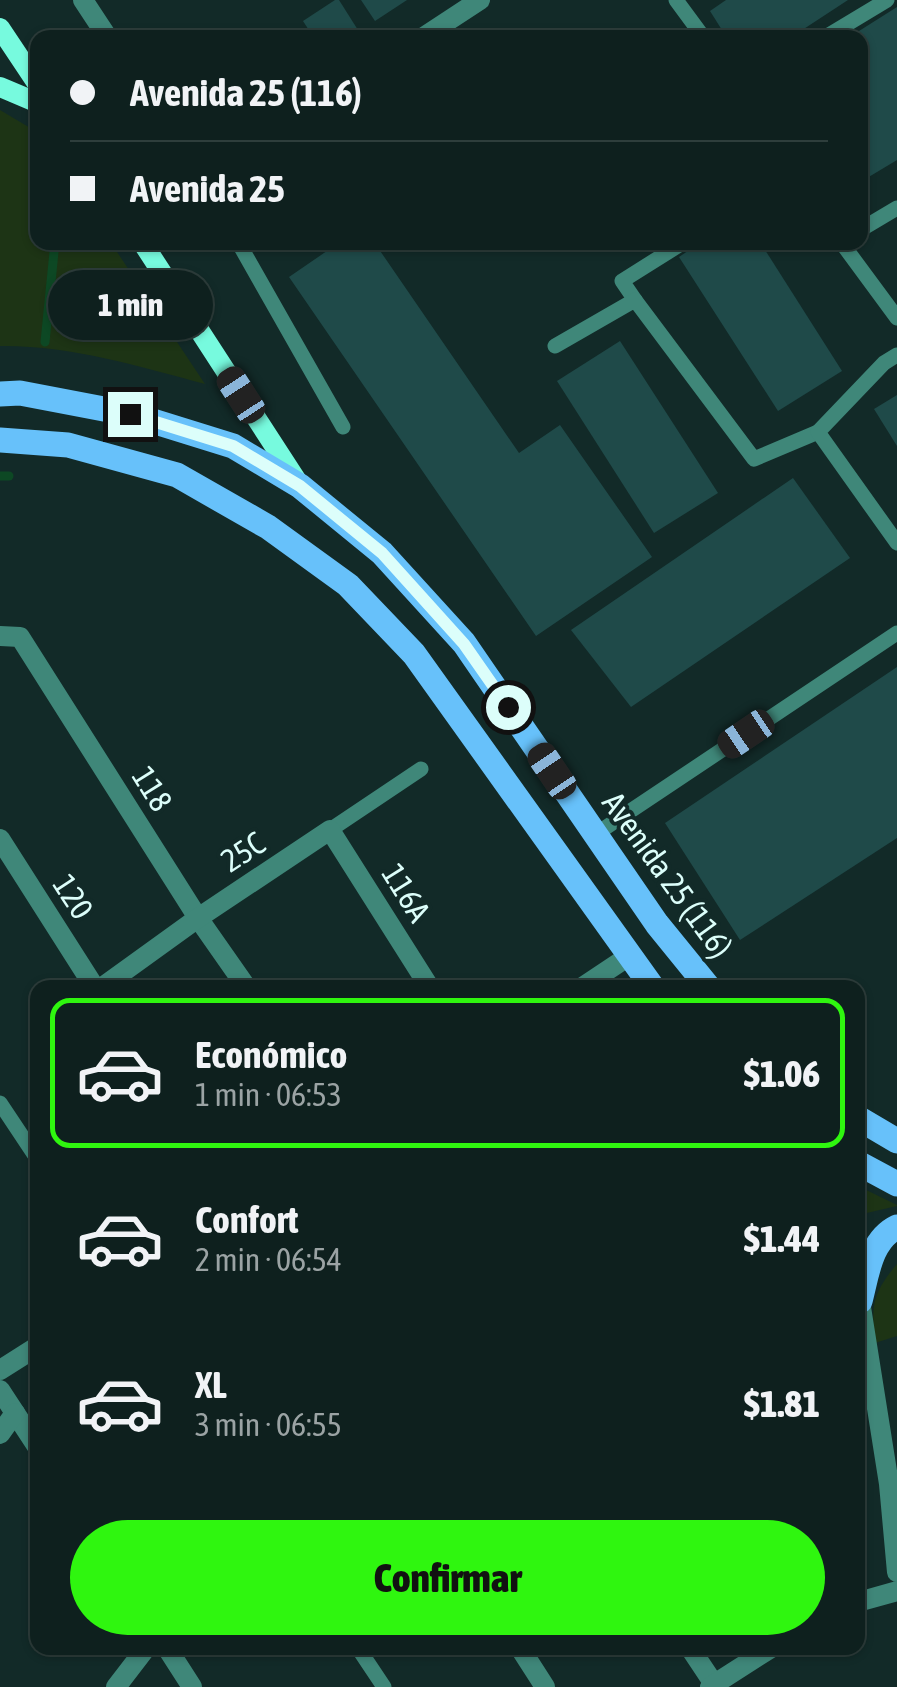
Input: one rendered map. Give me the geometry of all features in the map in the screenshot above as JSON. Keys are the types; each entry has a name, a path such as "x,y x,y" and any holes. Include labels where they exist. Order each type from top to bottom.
{"main road":[{"path":"0,28 30,73"},
{"path":"0,87 30,100"},
{"path":"147,250 300,486"},
{"name":"Avenida 25 (116)","path":"0,394 20,393 130,414 233,446 300,486 382,553 464,644 657,924 702,980"},
{"path":"0,440 68,445 177,475 268,527 348,585 414,654 647,980"},
{"path":"865,1122 897,1140"},
{"path":"865,1168 897,1184"},
{"path":"865,1275 873,1251 887,1232 897,1227"}],"street":[{"path":"83,0 103,30"},
{"path":"434,30 480,0"},
{"name":"118","path":"0,636 20,637 241,980"},
{"name":"25C","path":"109,980 330,830"},
{"name":"116A","path":"330,830 425,980"},
{"name":"120","path":"0,839 93,980"},
{"path":"593,980 629,956"},
{"path":"865,1338 889,1484 897,1572"},
{"path":"0,1370 30,1351"},
{"path":"0,1390 30,1436"},
{"path":"0,1434 14,1413"},
{"path":"865,1600 897,1591"},
{"path":"116,1687 141,1655"},
{"path":"171,1655 192,1687"},
{"path":"524,1655 545,1687"},
{"path":"694,1655 713,1686 760,1655"}],"lane":[{"path":"676,0 698,30"},
{"path":"837,30 886,0"},
{"path":"868,225 897,208"},
{"path":"243,250 343,426"},
{"path":"671,250 622,281 754,459 818,432 884,363 897,355"},
{"path":"847,250 897,318"},
{"path":"555,346 635,300"},
{"path":"818,432 897,542"},
{"path":"596,834 897,633"},
{"name":"25C","path":"330,830 421,769"},
{"path":"0,1103 30,1148"},
{"path":"363,1655 384,1687"}],"green space":[{"path":"0,110 30,128 30,250 116,250 205,384 78,353 0,346"},
{"path":"865,1189 897,1205 865,1213"},
{"path":"897,1264 897,1336 875,1343 875,1300"}],"building":[{"path":"339,0 358,30 309,30 303,21"},
{"path":"361,0 407,0 375,21"},
{"path":"726,0 848,0 802,30 722,30 710,11"},
{"path":"897,7 897,160 868,177 868,30 861,30"},
{"path":"328,250 379,250 519,453 560,425 652,557 536,636 289,277"},
{"path":"689,250 765,250 842,371 778,411 679,257"},
{"path":"620,341 718,493 654,533 557,381"},
{"path":"897,395 897,446 874,409"},
{"path":"793,478 850,558 631,707 571,630"},
{"path":"897,667 897,838 740,940 665,823"}],"waterway":[{"path":"45,342 54,250"},
{"path":"0,476 9,476"}],"route":[{"path":"130,414 233,446 300,486 382,553 464,644 508,707"}]}
